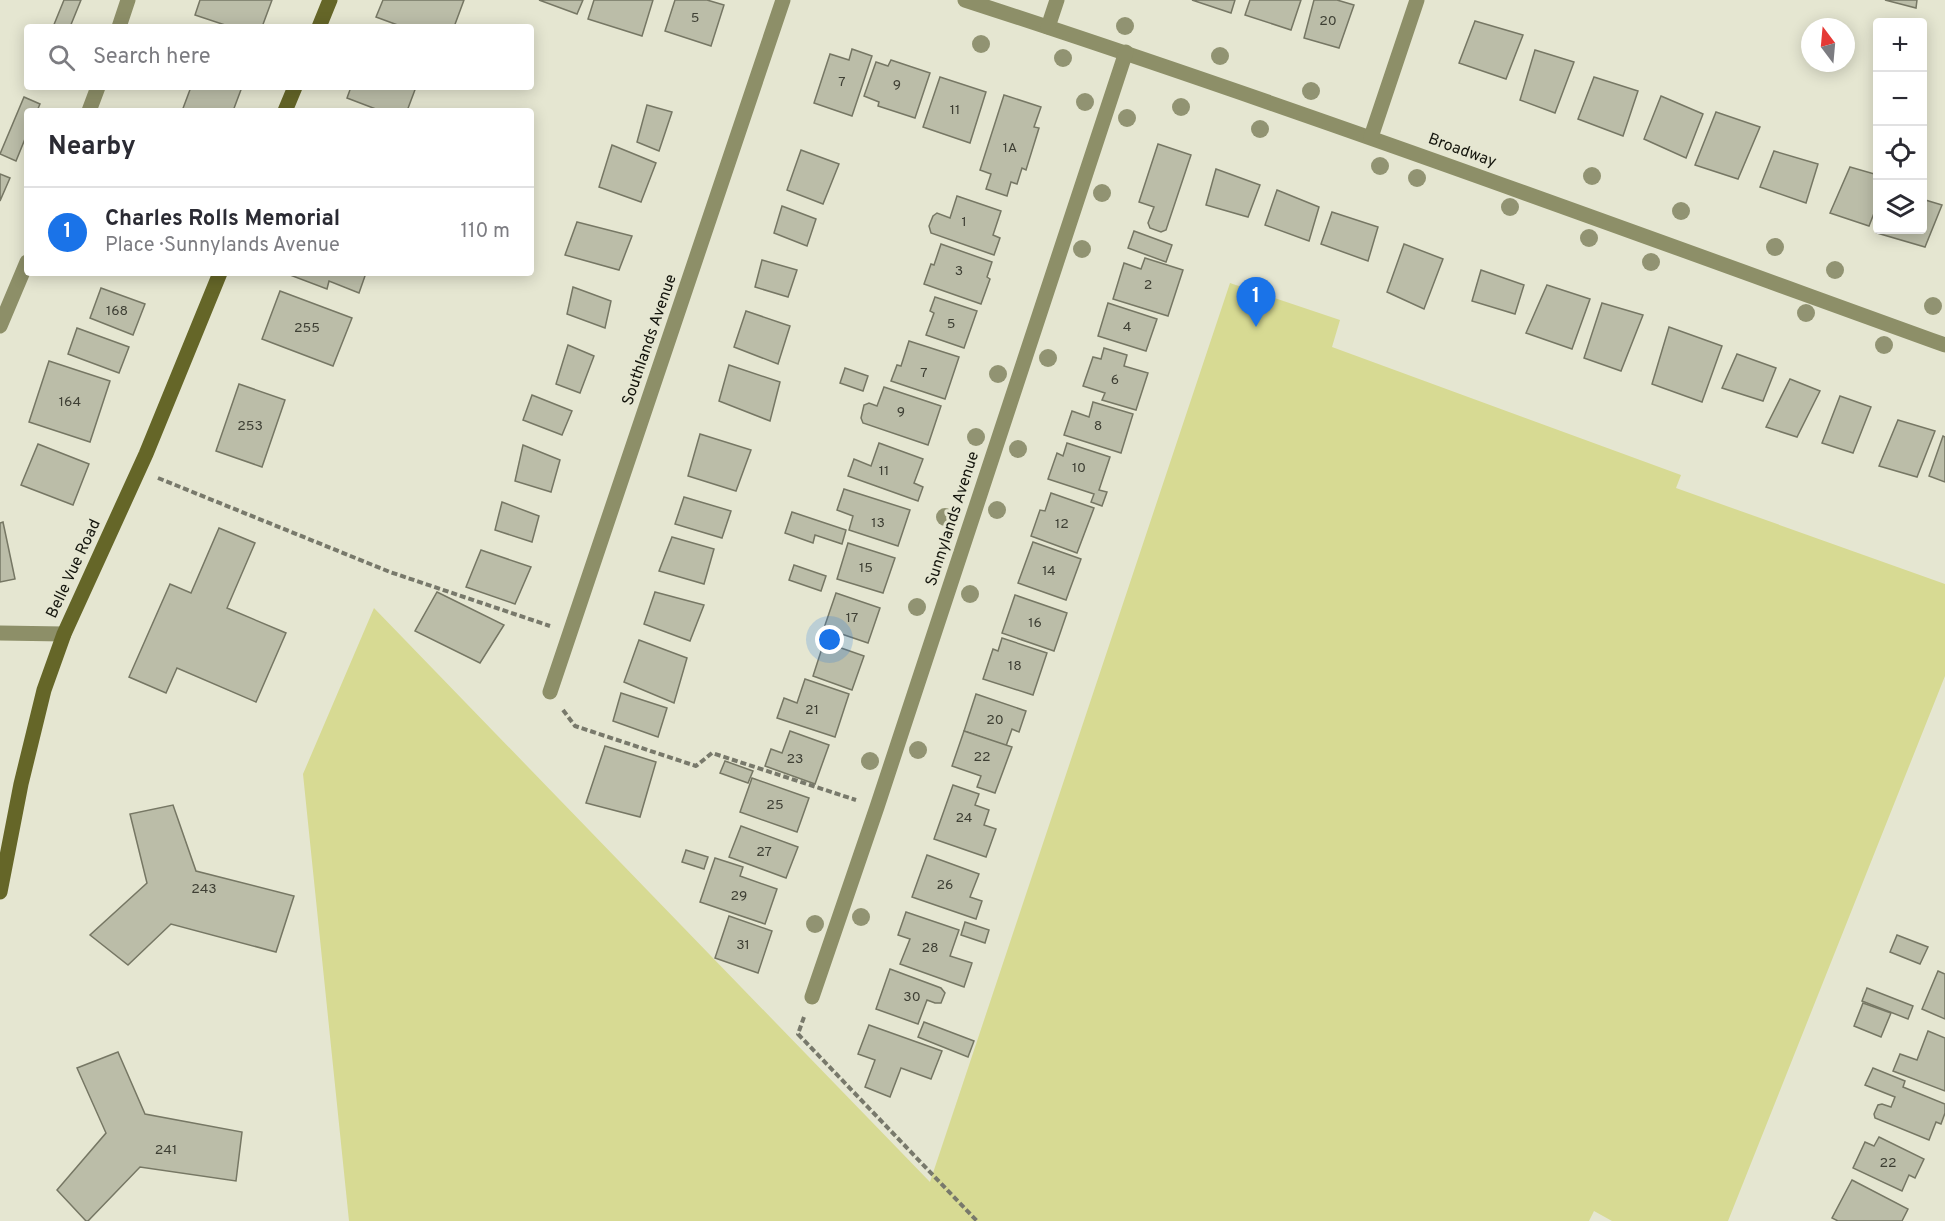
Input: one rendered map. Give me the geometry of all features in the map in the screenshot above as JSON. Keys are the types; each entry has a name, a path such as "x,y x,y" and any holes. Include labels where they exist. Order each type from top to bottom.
{"main road":[{"path":"320,24 330,0"},
{"path":"286,108 294,90"},
{"name":"Belle Vue Road","path":"0,892 21,784 44,690 64,634 139,470 219,276"}],"street":[{"path":"120,24 128,0"},
{"name":"Southlands Avenue","path":"550,692 783,0"},
{"name":"Broadway","path":"965,0 1126,52 1371,137 1945,345"},
{"path":"1048,27 1057,0"},
{"path":"1371,137 1417,0"},
{"name":"Sunnylands Avenue","path":"812,997 1126,52"},
{"path":"91,108 97,90"},
{"path":"0,326 24,269"},
{"path":"0,633 64,634"}],"path":[{"path":"139,470 390,572 570,633"},
{"path":"550,692 575,726 696,766 712,753 877,807"},
{"path":"812,997 798,1034 977,1221"}],"green space":[{"path":"1230,283 1340,320 1332,347 1681,475 1676,488 1945,584 1945,676 1728,1221 1612,1221 1594,1211 1589,1221 349,1221 303,774 374,608 930,1182"}],"building":[{"path":"64,0 81,0 71,24 54,24"},
{"path":"200,0 272,0 263,24 222,24 195,15"},
{"path":"383,0 464,0 455,24 395,24 376,17"},
{"path":"539,0 583,0 577,14"},
{"path":"594,0 653,0 642,36 588,19"},
{"path":"675,0 707,0 724,5 711,46 665,31"},
{"path":"1192,0 1235,0 1231,13"},
{"path":"1250,0 1301,0 1291,30 1245,15"},
{"path":"1314,0 1337,0 1354,5 1339,48 1304,38"},
{"path":"1885,0 1917,0 1916,8"},
{"path":"1475,21 1523,35 1506,79 1459,63"},
{"path":"852,49 872,56 852,116 814,103 830,54 849,60"},
{"path":"1535,50 1574,62 1555,113 1520,100"},
{"path":"891,60 930,73 915,118 878,106 879,102 864,96 876,62 888,66"},
{"path":"940,77 986,92 970,143 923,127"},
{"path":"1594,77 1638,91 1623,136 1578,119"},
{"path":"190,90 241,90 234,108 183,108"},
{"path":"350,90 415,90 408,108 373,108 347,98"},
{"path":"1004,95 1041,107 1034,127 1039,128 1026,170 1022,168 1017,184 1011,182 1007,196 986,189 991,174 980,170"},
{"path":"1661,96 1703,114 1686,158 1644,139"},
{"path":"24,97 40,104 38,108 24,108 24,141 16,161 0,154"},
{"path":"647,105 672,112 659,151 637,142"},
{"path":"1716,112 1760,127 1738,179 1695,165"},
{"path":"1158,144 1191,155 1166,230 1161,232 1150,228 1148,223 1154,207 1139,202"},
{"path":"612,145 656,163 641,202 599,187"},
{"path":"801,150 839,164 823,204 787,190"},
{"path":"1774,151 1818,164 1806,203 1760,187"},
{"path":"1850,167 1873,174 1873,216 1869,226 1830,213"},
{"path":"1216,169 1260,185 1248,217 1206,205"},
{"path":"0,174 10,178 0,201"},
{"path":"1277,190 1319,207 1309,241 1265,225"},
{"path":"957,196 1001,211 993,235 1000,238 994,255 931,233 929,226 933,216 937,213 950,218"},
{"path":"1927,200 1942,205 1925,247 1880,234 1927,234"},
{"path":"782,206 816,219 807,246 774,233"},
{"path":"1332,212 1378,227 1368,261 1321,244"},
{"path":"577,222 632,236 619,270 565,255"},
{"path":"1134,231 1172,245 1166,262 1128,248"},
{"path":"941,244 992,262 987,277 990,279 981,304 924,284"},
{"path":"1404,244 1443,259 1424,309 1387,292"},
{"path":"1145,258 1183,270 1168,316 1113,299 1124,263 1141,269"},
{"path":"762,260 797,270 788,297 755,287"},
{"path":"1481,270 1524,285 1515,314 1472,301"},
{"path":"293,276 365,276 359,293 329,281 327,289"},
{"path":"1547,285 1590,299 1572,349 1526,333"},
{"path":"573,287 611,301 605,328 567,314"},
{"path":"101,288 145,304 133,335 90,318"},
{"path":"280,291 352,318 333,366 262,339"},
{"path":"935,297 977,311 964,348 926,335 934,313 930,311"},
{"path":"1108,303 1157,319 1146,351 1098,336"},
{"path":"1602,303 1643,315 1621,371 1584,358"},
{"path":"746,311 790,326 778,364 734,347"},
{"path":"1669,327 1722,346 1702,402 1652,384"},
{"path":"77,328 129,347 119,373 68,354"},
{"path":"909,341 959,357 945,399 891,381 897,365 901,366"},
{"path":"568,345 594,356 580,393 556,384"},
{"path":"1104,348 1127,355 1124,366 1148,373 1136,410 1102,400 1105,393 1083,386 1093,357 1101,359"},
{"path":"1737,354 1776,368 1763,401 1722,388"},
{"path":"49,361 110,381 90,442 29,422"},
{"path":"729,365 780,382 770,421 719,401"},
{"path":"845,368 868,376 863,391 840,383"},
{"path":"1790,379 1820,391 1797,437 1766,427"},
{"path":"239,384 285,400 262,467 216,451"},
{"path":"884,387 941,406 928,445 863,423 861,418 864,405 869,403 877,406"},
{"path":"532,395 572,411 562,435 523,420"},
{"path":"1840,396 1871,407 1853,453 1822,443"},
{"path":"1093,402 1133,414 1121,453 1064,435 1072,411 1089,417"},
{"path":"1898,420 1935,431 1917,477 1879,466"},
{"path":"700,434 751,450 736,491 688,476"},
{"path":"1943,436 1945,437 1945,482 1929,476"},
{"path":"879,443 923,459 914,483 923,487 918,501 848,476 854,459 871,466"},
{"path":"1067,443 1110,457 1099,490 1107,492 1102,506 1091,502 1094,494 1048,479 1057,453 1063,456"},
{"path":"38,444 89,464 73,505 21,485"},
{"path":"523,445 560,460 551,492 515,481"},
{"path":"844,489 910,510 898,546 849,530 853,516 837,510"},
{"path":"1051,493 1094,508 1077,553 1031,536 1040,510 1045,511"},
{"path":"684,497 731,511 722,538 675,524"},
{"path":"502,502 539,516 532,542 495,530"},
{"path":"792,512 846,530 842,544 815,535 813,543 785,533"},
{"path":"3,522 15,579 0,582 0,523"},
{"path":"219,528 255,543 227,608 286,633 256,702 177,668 166,693 129,677 170,584 191,593"},
{"path":"672,537 714,549 704,584 659,571"},
{"path":"1033,542 1081,559 1066,600 1018,583"},
{"path":"848,543 895,558 883,593 837,579"},
{"path":"481,550 531,567 515,604 466,587"},
{"path":"794,565 826,576 821,591 789,580"},
{"path":"437,592 504,625 480,663 415,631"},
{"path":"655,592 704,605 690,641 644,624"},
{"path":"836,593 880,608 868,643 824,628"},
{"path":"1015,595 1067,613 1054,651 1002,633"},
{"path":"1002,638 1047,653 1033,695 983,679 993,649 998,651"},
{"path":"639,640 687,658 674,703 624,682"},
{"path":"824,642 864,656 852,690 813,676"},
{"path":"805,679 849,694 835,737 777,718 784,698 797,703"},
{"path":"621,693 667,708 658,737 613,721"},
{"path":"976,694 1026,711 1019,732 1012,729 1006,746 964,731"},
{"path":"790,731 829,745 815,784 765,766 771,749 782,753"},
{"path":"964,731 1012,747 995,793 977,787 981,776 952,766"},
{"path":"605,746 656,762 640,817 586,803"},
{"path":"725,761 753,771 748,783 720,773"},
{"path":"752,778 809,798 797,832 740,812"},
{"path":"953,785 979,794 975,805 989,810 984,825 996,829 986,857 934,839"},
{"path":"173,805 196,871 294,896 276,952 171,924 128,965 90,935 147,883 130,814"},
{"path":"741,826 798,847 786,878 729,857"},
{"path":"686,850 708,857 704,869 682,862"},
{"path":"927,855 979,874 970,897 982,901 976,919 912,897"},
{"path":"715,858 743,867 740,876 777,889 765,924 700,902"},
{"path":"906,912 959,930 950,956 972,963 964,987 900,964 910,939 898,935"},
{"path":"729,916 772,931 758,973 715,958"},
{"path":"965,922 989,930 985,943 961,935"},
{"path":"1897,935 1928,947 1920,964 1890,952"},
{"path":"890,969 941,988 945,993 941,1003 927,1000 918,1024 876,1009"},
{"path":"1938,971 1945,974 1945,1019 1922,1009"},
{"path":"1867,988 1913,1006 1908,1019 1862,1001"},
{"path":"1863,1003 1891,1013 1881,1037 1854,1026"},
{"path":"924,1022 974,1041 968,1057 918,1037"},
{"path":"869,1025 942,1051 931,1079 901,1068 890,1097 865,1087 875,1060 858,1054"},
{"path":"1928,1031 1945,1038 1945,1091 1893,1071 1900,1054 1917,1060"},
{"path":"118,1052 145,1114 242,1132 236,1181 140,1167 88,1221 57,1190 106,1133 77,1068"},
{"path":"1873,1068 1905,1081 1903,1087 1945,1104 1941,1124 1936,1122 1929,1140 1875,1118 1874,1114 1878,1105 1891,1107 1895,1097 1865,1085"},
{"path":"1879,1137 1924,1159 1915,1178 1909,1175 1902,1191 1853,1168 1865,1142 1874,1146"},
{"path":"1852,1180 1908,1209 1902,1221 1838,1221 1832,1218"}],"place":[{"name":"Charles Rolls Memorial","path":"1256,327"}]}
